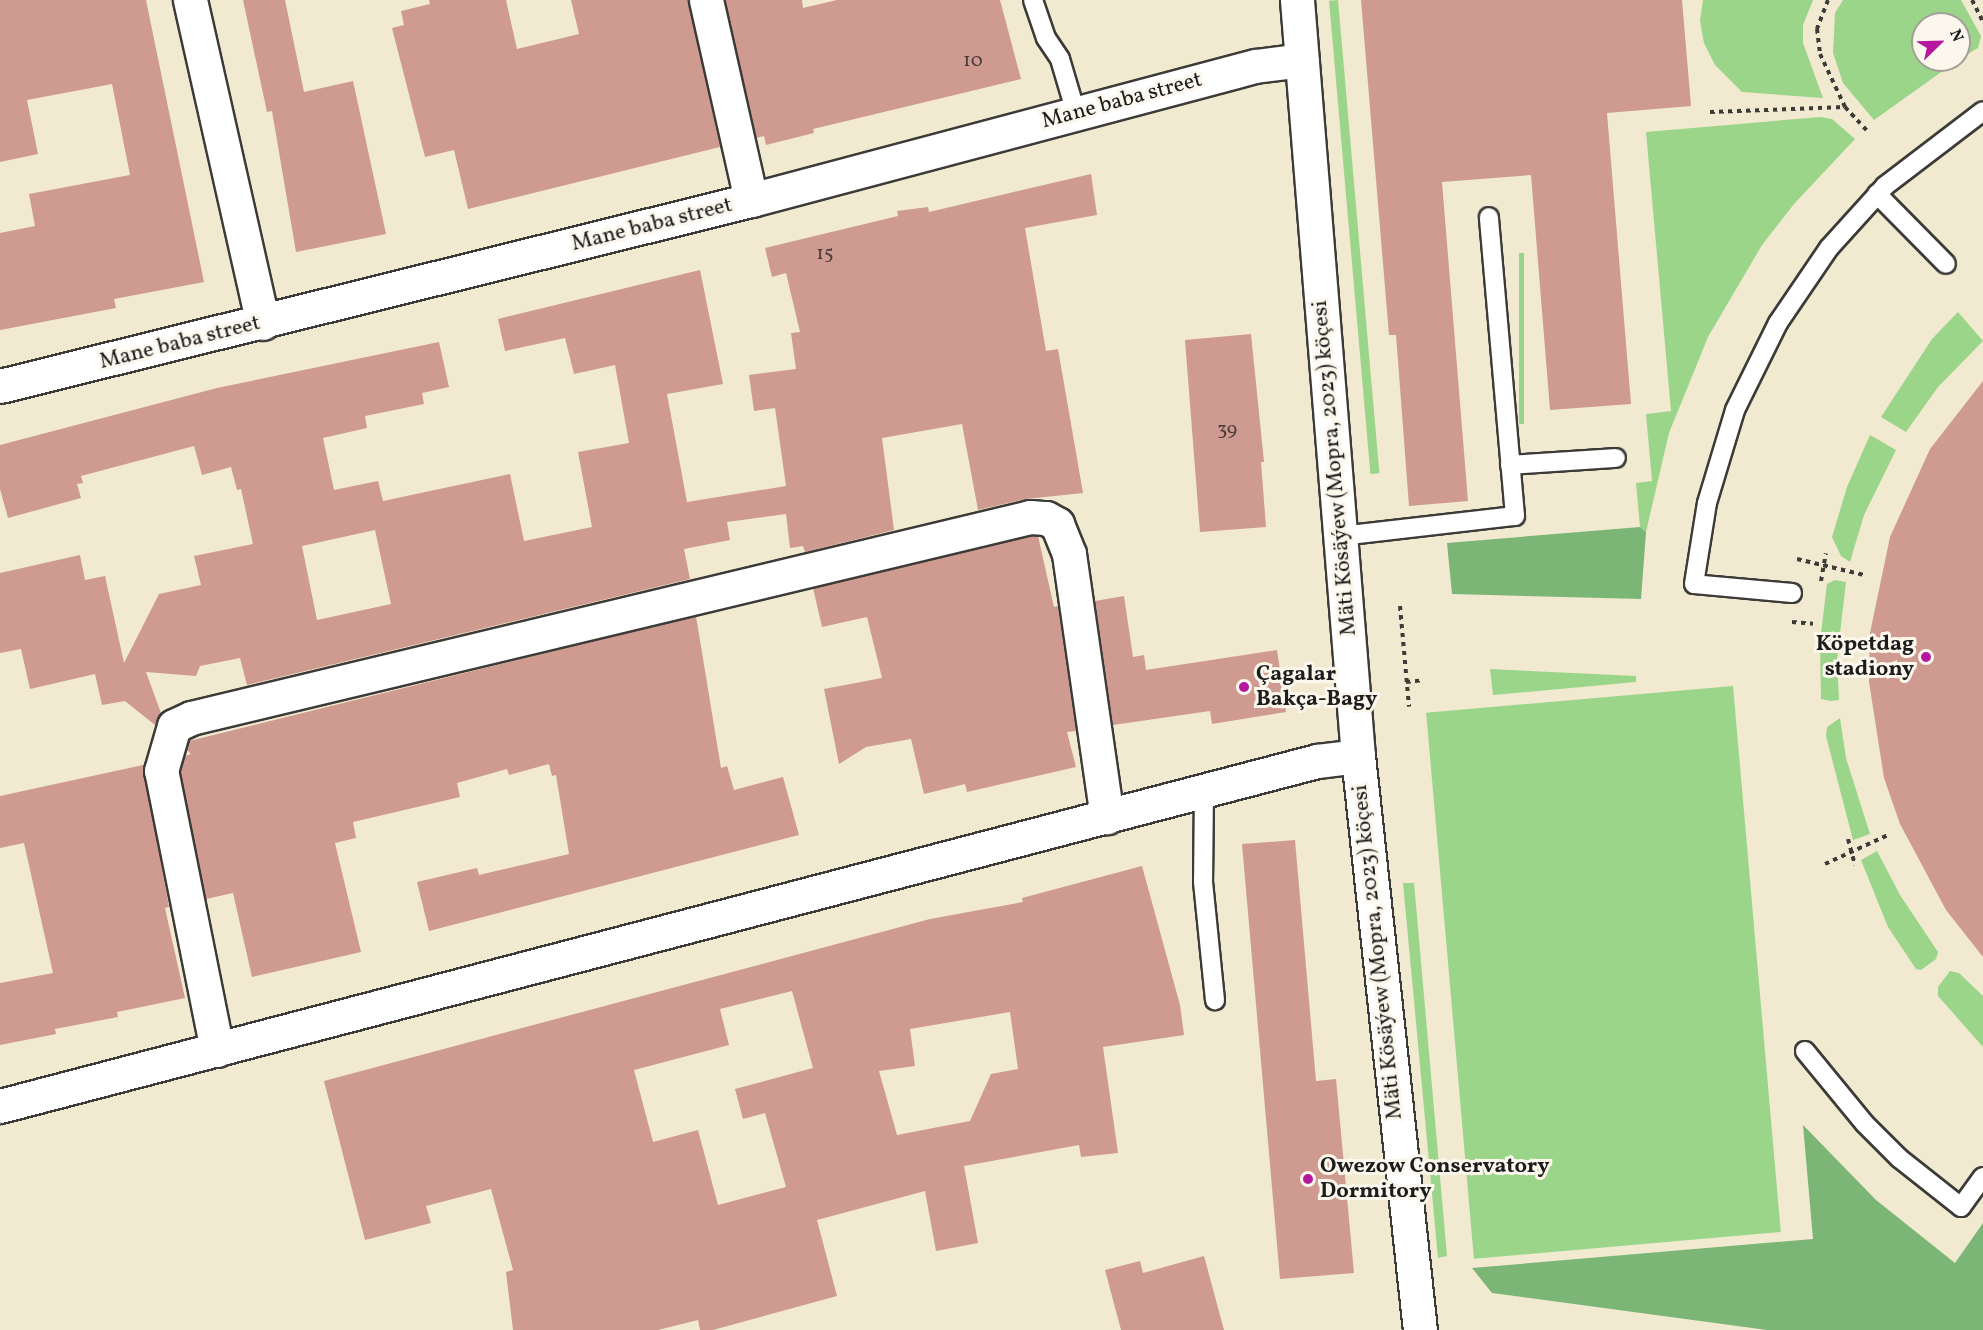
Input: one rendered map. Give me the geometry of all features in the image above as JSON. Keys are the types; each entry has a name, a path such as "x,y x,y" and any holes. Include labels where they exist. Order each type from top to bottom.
{"street":[{"path":"190,0 263,323"},
{"path":"706,0 751,200"},
{"name":"Mäti Kösäýew (Mopra, 2023) köçesi","path":"1297,0 1358,756 1420,1330"},
{"name":"Mane baba street","path":"0,386 263,323 751,200 1255,66 1302,60"},
{"path":"217,1050 161,771 174,726 191,718 1030,517 1046,518 1057,524 1069,554 1107,817"},
{"path":"0,1106 1317,760 1358,756"}],"lane":[{"path":"1033,0 1046,38 1060,59 1076,113"},
{"path":"1792,593 1694,584 1707,503 1735,410 1778,323 1823,256 1877,194 1921,155 1983,111"},
{"path":"1877,194 1946,264"},
{"path":"1341,536 1515,516 1489,217"},
{"path":"1510,465 1616,458"},
{"path":"1204,790 1203,882 1215,1000"},
{"path":"1805,1051 1865,1124 1899,1158 1961,1207 1983,1177"}],"path":[{"path":"1828,0 1822,8 1817,29 1820,54 1845,107 1869,134"},
{"path":"1972,0 1983,22"},
{"path":"1710,112 1845,107"},
{"path":"1821,581 1826,553"},
{"path":"1797,559 1864,575"},
{"path":"1400,606 1409,706"},
{"path":"1407,682 1424,680"},
{"path":"1825,864 1888,835"},
{"path":"1848,839 1856,865"}],"green space":[{"path":"1338,0 1379,473 1370,474 1329,1"},
{"path":"1703,0 1813,0 1803,25 1803,43 1823,98 1742,92 1715,65 1704,43 1700,21"},
{"path":"1843,0 1961,0 1968,12 1911,12 1911,72 1941,72 1874,120 1843,83 1833,53 1835,13"},
{"path":"1971,18 1981,36 1978,48 1971,52"},
{"path":"1820,117 1832,119 1855,139 1794,204 1762,245 1708,337 1669,433 1646,532 1640,527 1636,483 1652,481 1646,414 1671,411 1646,132"},
{"path":"1519,253 1524,253 1524,424 1519,424"},
{"path":"1958,312 1983,341 1938,387 1906,432 1881,417 1932,339"},
{"path":"1870,435 1896,450 1864,515 1850,562 1841,556 1832,537 1847,487"},
{"path":"1640,527 1646,532 1641,599 1452,594 1447,543"},
{"path":"1835,580 1846,582 1837,659 1839,700 1831,701 1821,699 1820,642 1827,584"},
{"path":"1490,669 1636,676 1636,682 1493,695"},
{"path":"1733,686 1781,1232 1474,1259 1426,713"},
{"path":"1840,718 1846,758 1870,834 1853,840 1826,736 1827,727"},
{"path":"1877,851 1900,895 1938,952 1936,959 1921,970 1916,969 1888,927 1861,860"},
{"path":"1403,883 1414,883 1447,1256 1438,1258"},
{"path":"1950,971 1959,973 1983,996 1983,1047 1938,996 1938,987"},
{"path":"1803,1125 1876,1200 1955,1263 1983,1223 1983,1330 1767,1330 1492,1293 1472,1268 1813,1239"}],"building":[{"path":"0,0 146,0 204,282 114,299 116,308 0,330 0,233 35,226 29,194 130,175 112,84 27,100 38,154 0,162"},
{"path":"243,0 285,0 304,92 353,81 386,234 296,252 272,111 267,112"},
{"path":"429,0 506,0 517,49 579,34 571,0 688,0 720,147 468,209 454,150 425,157 392,28 404,25 401,11 430,4"},
{"path":"725,0 802,0 803,8 837,0 1000,0 1021,79 813,129 814,133 766,145 764,136 756,138"},
{"path":"1361,0 1682,0 1691,106 1607,113 1631,404 1550,410 1531,175 1442,182 1468,501 1409,506 1396,335 1389,335"},
{"path":"1091,174 1097,215 1025,228 1046,351 1058,349 1083,493 1026,499 978,510 962,424 882,438 894,530 805,552 803,546 790,548 786,514 727,522 730,540 684,549 690,579 247,685 240,658 200,666 196,676 146,672 161,713 155,725 125,701 102,705 95,674 30,689 21,649 0,653 0,573 80,555 85,580 105,576 124,663 159,594 201,585 194,556 253,544 241,489 237,490 231,467 202,475 194,446 81,476 83,483 77,484 81,498 8,518 0,489 0,445 217,388 439,342 449,387 422,393 424,404 365,416 367,428 323,438 334,490 378,481 383,501 510,474 524,541 592,527 578,452 629,443 615,365 574,374 565,338 505,351 498,319 700,270 723,384 667,394 687,502 786,486 775,408 754,411 749,375 796,369 791,333 800,332 786,273 772,277 765,248 898,216 897,211 928,207 929,212","holes":["375,530 391,604 317,620 302,546"]},
{"path":"1251,334 1264,462 1261,462 1266,527 1200,532 1185,340"},
{"name":"Köpetdag stadiony","path":"1983,381 1983,957 1946,910 1900,824 1884,778 1869,682 1870,633 1890,537 1930,449"},
{"path":"1038,536 1054,607 1058,606 1076,731 1067,732 1076,767 967,792 965,784 924,794 911,739 866,747 839,764 824,689 882,678 867,617 822,627 813,588"},
{"path":"1124,596 1133,657 1144,655 1146,670 1277,650 1286,712 1212,724 1210,711 1113,725 1095,601"},
{"path":"696,616 721,768 727,766 734,790 783,777 799,835 429,931 417,882 477,868 479,875 569,854 556,775 552,776 549,764 509,775 507,769 457,783 460,797 353,822 356,838 335,843 361,952 252,977 233,893 206,899 180,772 185,756 191,754 187,750 189,741"},
{"path":"143,765 169,907 165,908 185,998 117,1012 118,1017 55,1029 56,1034 0,1045 0,983 53,973 24,843 0,848 0,796"},
{"path":"1295,840 1316,1081 1336,1079 1354,1273 1280,1279 1242,844"},
{"path":"1142,866 1180,1005 1184,1035 1103,1047 1118,1153 1081,1157 1079,1145 964,1166 978,1243 936,1251 925,1191 817,1220 837,1296 713,1330 700,1330 698,1320 658,1330 513,1330 506,1272 513,1270 491,1189 426,1206 431,1223 365,1240 324,1081 930,919 1023,902 1022,898","holes":["792,991 813,1068 735,1089 743,1119 765,1113 786,1187 718,1205 698,1130 653,1142 634,1070 729,1045 720,1009","1010,1012 1018,1069 991,1074 970,1121 897,1135 879,1071 915,1066 910,1029"]},
{"path":"1204,1256 1224,1330 1121,1330 1105,1270 1140,1261 1143,1273"}],"place":[{"name":"Köpetdag stadiony","path":"1926,657"},
{"name":"Çagalar Bakça-Bagy","path":"1244,687"},
{"name":"Owezow Conservatory Dormitory","path":"1308,1179"}]}
